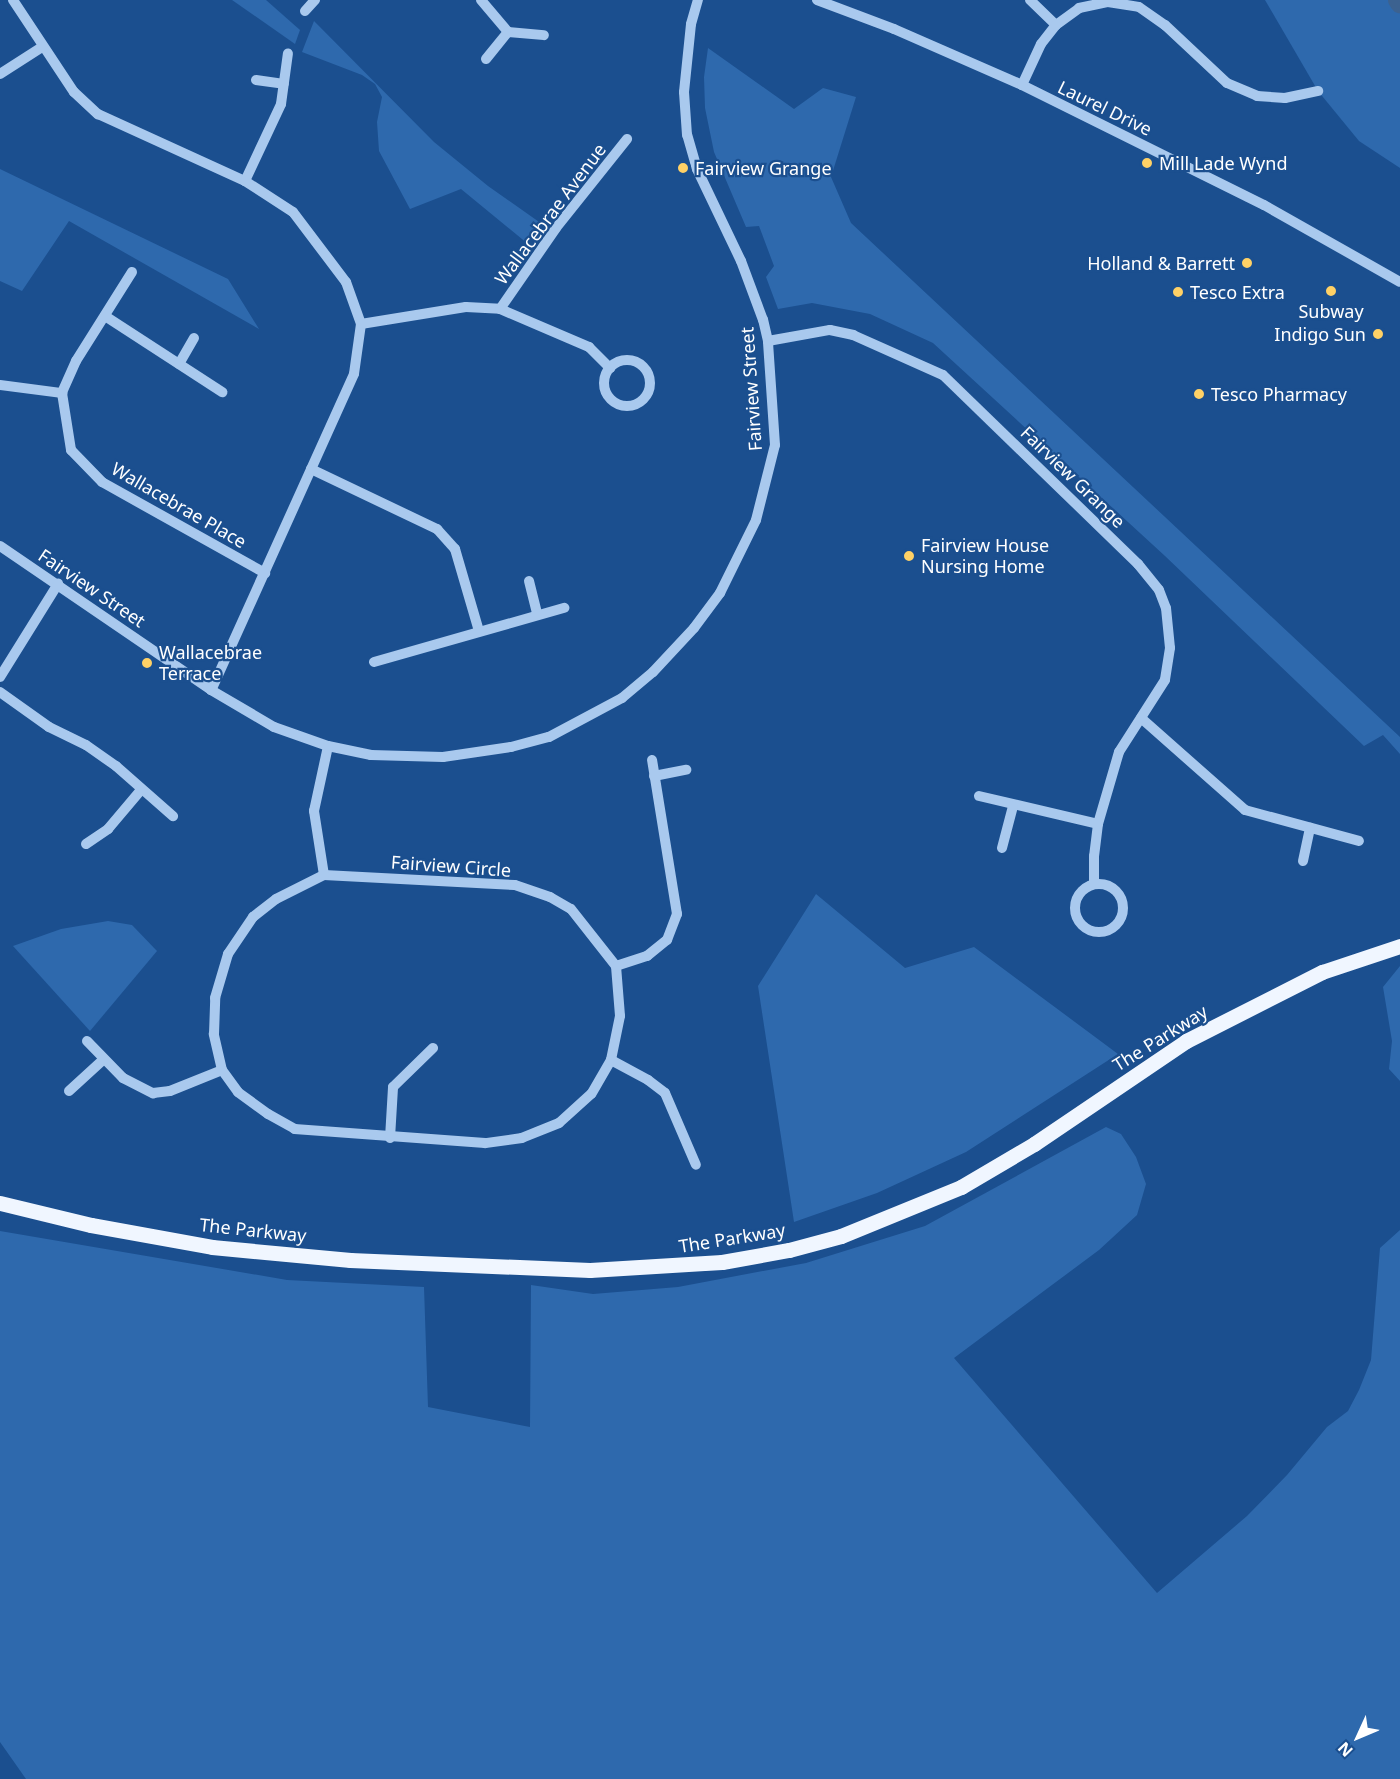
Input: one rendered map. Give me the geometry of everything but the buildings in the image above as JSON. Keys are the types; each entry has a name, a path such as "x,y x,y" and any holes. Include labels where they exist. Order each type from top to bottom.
{"main road":[{"name":"The Parkway","path":"0,1203 91,1225 212,1247 351,1260 591,1270 722,1262 789,1250 841,1236 961,1187 1034,1144 1186,1041 1322,972 1400,946"}],"street":[{"path":"13,0 42,48 74,92 98,114 245,181 293,212 346,282 361,324 354,374 211,690"},
{"path":"305,11 315,0"},
{"path":"481,0 508,32 544,35"},
{"name":"Fairview Street","path":"0,546 211,690 274,727 328,746 371,755 443,758 511,747 549,738 622,698 653,672 694,628 720,593 756,520 775,445 768,341 764,320 741,261 697,170 687,135 684,92 691,24 698,0"},
{"name":"Laurel Drive","path":"817,0 1022,85 1264,205 1400,282"},
{"path":"1030,0 1056,25"},
{"path":"1022,85 1041,44 1056,25 1079,8 1108,2 1139,7 1166,25 1227,83 1257,96 1285,98 1318,91"},
{"path":"486,59 508,32"},
{"path":"0,74 42,48"},
{"path":"245,181 280,104 288,53"},
{"path":"256,80 284,84"},
{"name":"Wallacebrae Avenue","path":"500,309 556,228 627,139"},
{"path":"0,384 62,393 76,361 132,272"},
{"name":"Wallacebrae Avenue","path":"361,324 466,307 500,309 589,346 610,368"},
{"path":"105,316 222,392"},
{"name":"Fairview Grange","path":"768,341 830,330 853,335 943,375 1138,564 1159,590 1166,608 1170,648 1165,680 1119,752 1098,824 1094,856 1094,884"},
{"path":"179,364 194,338"},
{"path":"627,360 645,369 650,381 644,399 626,406 609,398 604,380 610,368 627,360"},
{"name":"Wallacebrae Place","path":"62,393 71,450 102,483 265,573"},
{"path":"311,469 437,529 455,549 480,631"},
{"path":"529,581 537,614"},
{"path":"0,677 58,584"},
{"path":"374,662 564,608"},
{"path":"0,692 49,727 86,745 172,816"},
{"path":"1141,718 1245,810 1359,841"},
{"path":"324,875 314,811 328,746"},
{"path":"616,966 647,956 667,940 677,914 652,760"},
{"path":"654,776 686,770"},
{"path":"86,844 108,829 141,790"},
{"path":"979,796 1013,806 1098,824"},
{"path":"1002,848 1013,806"},
{"path":"1303,861 1310,828"},
{"name":"Fairview Circle","path":"324,875 515,885 550,897 571,909 616,966 620,1016 610,1059 591,1094 559,1123 522,1138 485,1143 295,1129 268,1114 238,1092 222,1070 214,1034 215,998 228,954 261,911 276,898 324,875"},
{"path":"1094,884 1111,887 1122,902 1120,920 1104,932 1091,931 1084,927 1075,914 1076,898 1087,886 1094,884"},
{"path":"87,1041 123,1078 153,1093 170,1091 222,1070"},
{"path":"390,1137 393,1087 433,1048"},
{"path":"69,1091 104,1059"},
{"path":"610,1059 648,1080 665,1093 696,1165"}],"shaded area":[{"path":"232,0 266,0 300,30 295,44"},
{"path":"1265,0 1400,0 1400,168 1359,141 1318,91"},
{"path":"314,21 434,142 488,186 542,224 528,244 461,189 410,209 379,151 377,122 382,97 375,84 362,75 302,52"},
{"path":"708,48 794,109 823,88 856,97 831,177 851,223 1400,737 1400,754 1383,735 1364,746 1165,556 933,343 870,314 812,303 778,309 766,277 774,266 759,226 746,227 714,152 705,108 704,77"},
{"path":"0,169 228,279 259,329 69,221 22,291 0,281"},
{"path":"816,894 905,968 974,947 1118,1054 966,1152 877,1193 794,1222 758,986"},
{"path":"108,921 132,925 157,951 90,1031 13,946 61,929"},
{"path":"1400,966 1400,1081 1389,1069 1392,1041 1383,987"},
{"path":"1106,1127 1121,1134 1136,1157 1146,1184 1137,1215 1099,1250 954,1358 1157,1593 1247,1516 1287,1475 1327,1427 1348,1411 1371,1360 1380,1248 1400,1230 1400,1779 26,1779 0,1742 0,1231 287,1280 424,1287 428,1407 530,1427 531,1285 593,1294 678,1287 806,1263 925,1226"}],"place":[{"name":"Mill Lade Wynd","path":"1147,163"},
{"name":"Fairview Grange","path":"683,168"},
{"name":"Holland & Barrett","path":"1247,263"},
{"name":"Subway","path":"1331,291"},
{"name":"Tesco Extra","path":"1178,292"},
{"name":"Indigo Sun","path":"1378,334"},
{"name":"Tesco Pharmacy","path":"1199,394"},
{"name":"Fairview House Nursing Home","path":"909,556"},
{"name":"Wallacebrae Terrace","path":"147,663"}]}
